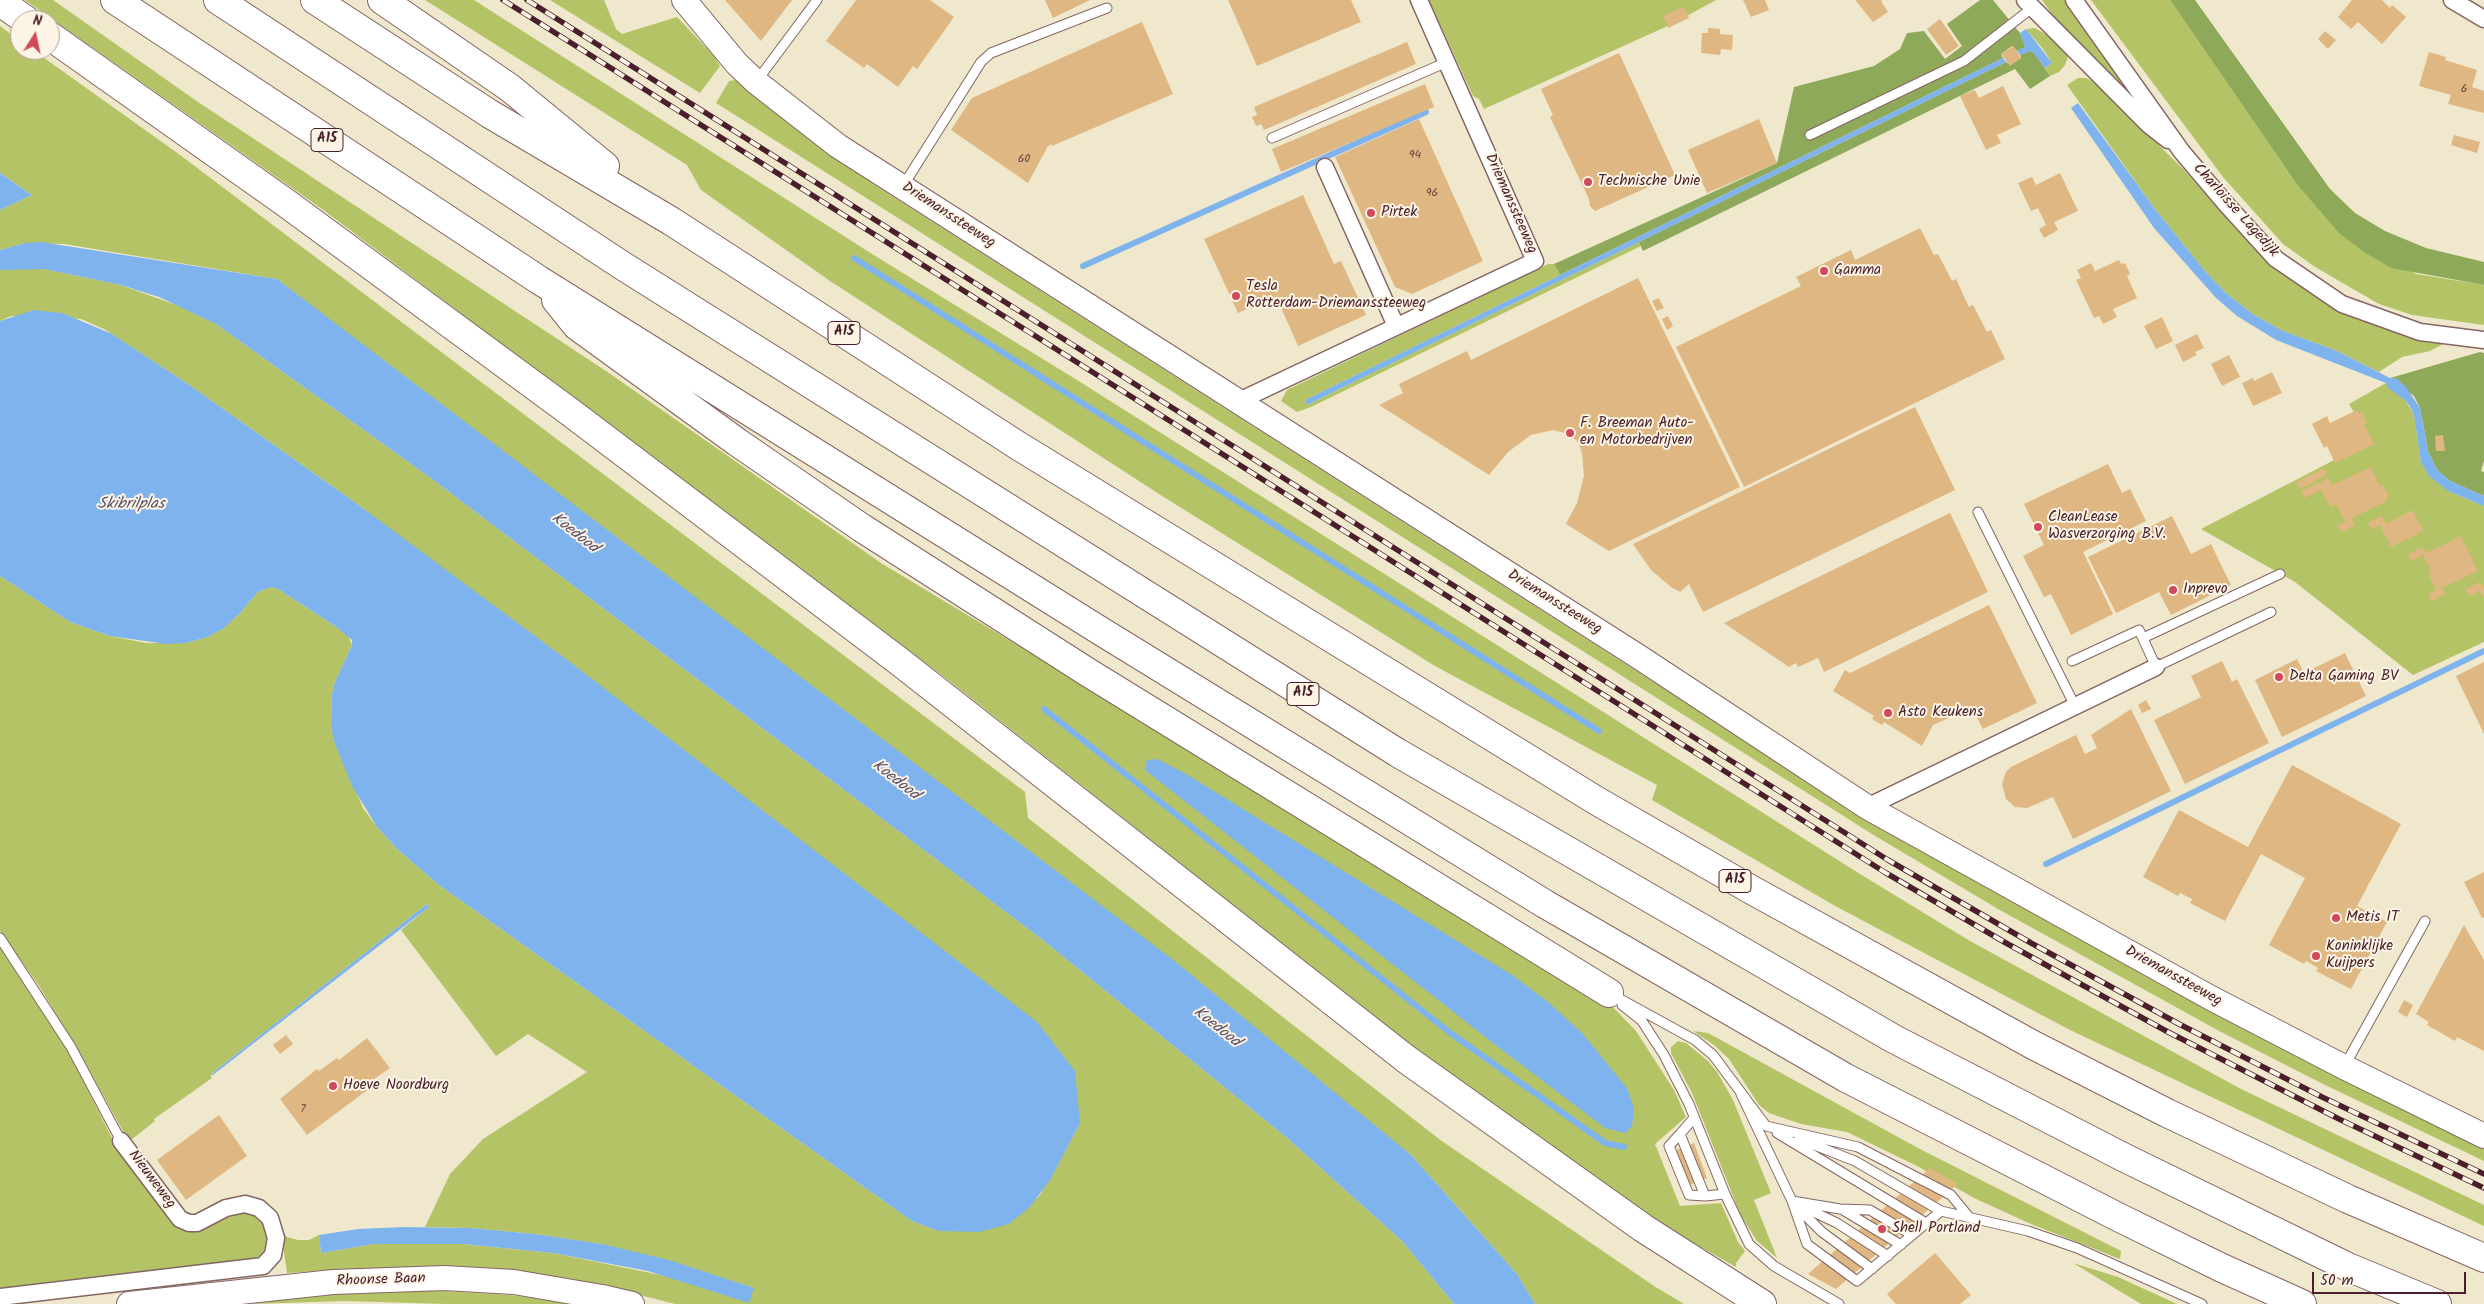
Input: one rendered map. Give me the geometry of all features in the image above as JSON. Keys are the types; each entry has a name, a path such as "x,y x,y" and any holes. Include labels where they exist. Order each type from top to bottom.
{"highway":[{"name":"A15","path":"115,0 539,280 1099,630 1544,904 1846,1078 2120,1218 2222,1268 2302,1304"},
{"name":"A15","path":"218,0 631,271 1398,753 1894,1039 2124,1157 2348,1267 2437,1304"},
{"name":"A15","path":"315,0 490,114 671,221 1025,450 1597,800 1750,889 2036,1046 2167,1113 2348,1199 2484,1258"},
{"name":"A15","path":"382,0 510,88 671,221"},
{"path":"0,2 12,10"},
{"path":"60,43 286,203 570,412 900,662 1406,1059 1643,1228 1762,1304"},
{"name":"A15","path":"539,280 577,326 737,442 862,528 1089,673 1609,993"}],"main road":[{"name":"Driemanssteeweg","path":"684,0 732,58 756,82 838,146 1647,662 1867,807 2203,993 2344,1067 2484,1136"},
{"name":"Rhoonse Baan","path":"129,1304 333,1282 444,1278 514,1282 602,1296 632,1304"}],"street":[{"name":"Driemanssteeweg","path":"1239,401 1535,261 1420,0"},
{"name":"Charloisse Lagedijk","path":"2074,0 2182,152 2276,259 2342,304 2420,332 2484,340"},
{"path":"2452,0 2484,19"},
{"name":"Charloisse Lagedijk","path":"2028,3 2149,125 2182,152"},
{"path":"1325,167 1396,326"},
{"path":"1867,807 2156,667"},
{"name":"Nieuweweg","path":"0,1297 263,1266 273,1255 276,1238 270,1218 259,1208 245,1204 226,1208 197,1223 188,1223 180,1219 121,1141"}],"lane":[{"path":"756,82 817,0"},
{"name":"Charloisse Lagedijk","path":"1810,135 1964,61 2028,3"},
{"path":"903,186 981,62 991,53 1107,8"},
{"path":"1272,138 1447,62"},
{"path":"1978,512 2074,706"},
{"path":"2143,638 2280,574"},
{"path":"2072,661 2139,630 2156,667 2271,612"},
{"path":"2344,1067 2425,921"},
{"name":"Nieuweweg","path":"0,938 71,1046 121,1141"},
{"name":"A15","path":"1609,993 1694,1040 1713,1055 1741,1094 1792,1201 1807,1244 1857,1281 1941,1211"},
{"name":"A15","path":"1609,993 1642,1021 1664,1055 1694,1118 1741,1230 1760,1256 1839,1304"},
{"path":"1741,1094 1766,1126 1926,1224"},
{"path":"1694,1118 1669,1146 1688,1196 1725,1194"},
{"path":"1766,1126 1855,1161 1941,1211 2028,1231 2077,1248 2202,1304"},
{"path":"1766,1126 1858,1147 1951,1195 1970,1217"},
{"path":"1680,1134 1705,1196"},
{"path":"1792,1201 1840,1209 1870,1210 1912,1235"},
{"path":"1792,1201 1837,1223 1888,1256"},
{"path":"1792,1201 1822,1232 1872,1269"},
{"path":"1840,1209 1901,1245"}],"green space":[{"path":"25,0 53,0 198,102 609,373 881,563 1606,1000 1636,1031 1674,1090 1686,1117 1655,1144 1680,1206 1721,1203 1738,1242 1745,1251 1736,1263 1736,1267 1645,1215 1432,1062 947,679 322,209 60,25 60,10 39,10"},
{"path":"425,0 474,0 872,254 1077,380 1860,874 1970,941 2241,1089 2484,1205 2484,1226 2070,1030 1837,907 1652,800 1657,785 1435,666 1159,494 830,281 701,190 687,165"},
{"path":"550,0 604,0 616,29 622,34 677,17 714,56 720,66 700,93"},
{"path":"1429,0 1716,0 1672,24 1484,109 1479,99 1473,96"},
{"path":"1980,0 1993,0 2020,33 2025,45 2024,48 2017,51 2012,46 2001,54 2003,58 1560,275 1554,264 1777,163 1794,87 1874,66 1900,49 1907,33 1924,31 1945,59 1962,46 1947,24"},
{"path":"2042,0 2065,0 2147,115 2065,32"},
{"path":"2091,0 2170,0 2296,183 2416,274 2484,285 2484,325 2412,315 2379,304 2315,267 2283,244 2223,177"},
{"path":"2170,0 2195,0 2330,189 2355,213 2385,231 2426,248 2484,262 2484,285 2391,268 2364,252 2339,233 2296,183"},
{"path":"0,26 10,34 10,60 47,60 176,152 1025,792 1028,818 1439,1139 1654,1286 1684,1304 1535,1304 1517,1274 1411,1155 277,279 64,244 25,243 0,250 0,210 32,195 0,173"},
{"path":"2035,28 2055,40 2069,54 2065,65 2059,72 2050,76 2045,68 2052,63 2026,29"},
{"path":"2029,51 2034,52 2050,76 2030,89 2015,69 1643,251 1639,242 2006,62 2010,65 2021,58 2020,55"},
{"path":"2078,78 2086,78 2095,82 2184,170 2278,270 2341,310 2447,342 2430,351 2402,357 2379,372 2337,351 2283,331 2254,315 2226,293 2204,270 2155,209 2067,85"},
{"path":"736,80 873,184 1840,801 2312,1062 2484,1149 2484,1161 2323,1084 2221,1032 1998,909 1872,834 716,103 729,81"},
{"path":"1639,242 1641,246 1311,407 1297,412 1281,401 1287,390 1548,264 1554,264 1560,275 1305,400 1307,405"},
{"path":"23,267 44,269 121,285 190,310 216,324 432,479 1039,937 1286,1137 1402,1241 1454,1304 675,1304 612,1288 439,1268 344,1269 287,1273 281,1231 287,1237 298,1240 309,1240 319,1235 321,1253 374,1244 462,1244 553,1253 675,1278 754,1288 669,1261 601,1244 535,1234 470,1228 425,1227 450,1174 483,1139 587,1072 528,1034 496,1056 401,930 429,907 427,904 216,1070 210,1076 212,1078 154,1119 155,1121 131,1140 125,1135 84,1060 39,986 0,931 0,576 70,622 110,636 146,643 186,643 208,637 224,628 258,592 271,587 278,589 348,635 352,645 335,682 332,695 331,727 334,741 363,808 397,849 439,885 912,1221 938,1231 1009,1224 1040,1195 1080,1123 364,509 188,384 104,329 81,319 11,316 0,321 0,270"},
{"path":"2480,352 2484,353 2484,461 2481,471 2484,472 2484,496 2450,481 2437,470 2428,451 2420,408 2414,396 2390,378"},
{"path":"2386,383 2405,400 2414,415 2421,462 2448,491 2484,506 2484,642 2413,675 2295,582 2201,529 2371,441 2349,404"},
{"path":"0,946 29,987 65,1045 119,1152 179,1227 196,1231 239,1213 249,1213 263,1221 267,1230 268,1241 262,1255 242,1263 0,1290"},
{"path":"1693,1031 1708,1033 1918,1148 2121,1251 2120,1259 2031,1224 1976,1199 1919,1167 1847,1132 1801,1124 1769,1113 1759,1105 1729,1059 1714,1045"},
{"path":"1678,1041 1686,1043 1708,1061 1717,1072 1733,1100 1771,1193 1754,1200 1777,1258 1757,1241 1741,1216 1692,1093 1671,1053 1671,1047"},
{"path":"2073,1263 2118,1277 2177,1304 2141,1304"},
{"path":"424,1290 510,1295 575,1304 448,1304 345,1301 251,1304 325,1295"}],"water":[{"path":"2026,29 2052,63 2045,68 2032,51 2020,55 2017,51 2025,47 2020,33"},
{"path":"2003,58 2006,62 1307,405 1305,400"},
{"path":"2078,103 2155,209 2204,270 2226,293 2254,315 2283,331 2337,351 2390,378 2396,378 2406,387 2420,408 2428,451 2437,470 2450,481 2484,496 2484,506 2448,491 2429,476 2421,462 2414,415 2405,400 2388,388 2386,383 2276,340 2237,316 2216,298 2154,228 2071,108"},
{"path":"0,173 10,180 32,195 0,210"},
{"name":"Koedood","path":"41,242 277,279 1172,959 1411,1155 1517,1274 1535,1304 1454,1304 1402,1241 1286,1137 1039,937 432,479 216,324 159,297 121,285 44,269 0,270 0,250 25,243"},
{"name":"Skibrilplas","path":"34,310 62,313 112,334 188,384 364,509 570,662 1037,1022 1075,1071 1080,1123 1050,1180 1030,1207 1009,1224 979,1232 938,1231 912,1221 439,885 397,849 377,827 352,786 334,741 331,727 332,695 335,682 352,645 352,640 335,626 278,589 271,587 258,592 224,628 208,637 186,643 166,644 110,636 70,622 0,576 0,321"},
{"path":"1157,759 1186,774 1512,975 1548,1002 1582,1033 1627,1088 1634,1109 1632,1126 1625,1133 1605,1128 1498,1047 1145,770 1147,760"},
{"path":"427,904 429,907 209,1078 216,1070"},
{"path":"406,1227 470,1228 535,1234 602,1244 669,1260 754,1288 749,1303 648,1271 553,1253 463,1244 374,1244 321,1253 319,1235 358,1229"}],"building":[{"path":"725,0 792,0 761,41"},
{"path":"856,0 930,0 954,17 917,69 913,66 898,87 867,64 864,68 826,41"},
{"path":"1045,0 1090,0 1053,18"},
{"path":"1228,0 1351,0 1361,22 1257,66"},
{"path":"1743,0 1765,0 1769,10 1751,17"},
{"path":"1855,0 1883,0 1881,1 1888,12 1873,22"},
{"path":"2352,0 2382,0 2390,8 2392,5 2406,17 2382,44 2358,22 2351,29 2338,17"},
{"path":"1684,7 1689,18 1668,28 1663,16"},
{"path":"1940,19 1959,46 1946,55 1927,29"},
{"path":"1142,22 1173,94 1052,146 1052,144 1048,146 1028,183 951,130 972,98"},
{"path":"1708,28 1720,29 1720,34 1733,35 1732,50 1721,49 1720,55 1701,53 1702,33 1708,33"},
{"path":"2325,31 2336,40 2328,49 2318,39"},
{"path":"1407,42 1416,64 1264,130 1261,124 1256,126 1252,117 1257,115 1254,107"},
{"path":"2013,46 2021,58 2010,66 2001,54"},
{"path":"2429,52 2446,57 2445,60 2477,70 2472,87 2484,91 2484,113 2448,104 2451,95 2419,86"},
{"path":"1619,53 1675,175 1595,211 1590,206 1589,199 1550,117 1553,115 1541,89"},
{"path":"1425,84 1434,107 1281,172 1272,149"},
{"path":"2003,86 2021,124 1997,135 2001,143 1986,150 1960,96 1975,90 1979,98"},
{"path":"1419,119 1483,261 1412,294 1395,287 1335,157"},
{"path":"1759,119 1777,163 1707,193 1688,150"},
{"path":"2454,135 2480,142 2477,153 2451,145"},
{"path":"2060,173 2078,211 2054,222 2058,230 2044,238 2039,229 2046,225 2038,208 2031,211 2018,183 2032,177 2036,185"},
{"path":"1303,195 1334,264 1341,261 1366,315 1298,346 1279,303 1274,306 1271,298 1238,313 1204,239"},
{"path":"1920,228 1934,255 1938,254 1952,281 1956,279 1969,307 1973,305 1987,332 1991,330 2005,359 1744,487 1676,347 1801,286 1796,277 1851,250 1855,260"},
{"path":"2119,260 2121,264 2125,263 2130,274 2127,276 2137,298 2113,309 2117,317 2103,324 2099,316 2094,318 2076,280 2081,278 2077,270 2091,263 2095,271"},
{"path":"1638,278 1740,487 1609,551 1566,524 1577,503 1584,476 1582,453 1578,442 1569,434 1553,430 1531,435 1508,452 1489,475 1379,405 1403,393 1399,384 1467,351 1471,360"},
{"path":"1659,298 1664,308 1657,311 1652,301"},
{"path":"1668,316 1673,326 1667,330 1662,319"},
{"path":"2162,317 2173,341 2156,349 2144,326"},
{"path":"2197,334 2204,348 2195,352 2197,355 2183,362 2175,345"},
{"path":"2229,355 2240,377 2222,386 2211,364"},
{"path":"2272,372 2282,393 2253,406 2242,383 2253,378 2254,381"},
{"path":"1915,407 1955,490 1703,612 1689,584 1680,592 1671,587 1651,570 1633,544"},
{"path":"2357,410 2359,413 2362,412 2367,423 2364,424 2374,444 2335,463 2327,446 2324,448 2312,424 2327,416 2330,423"},
{"path":"2443,435 2445,451 2436,451 2435,436"},
{"path":"2108,464 2122,493 2130,489 2146,521 2083,552 2113,614 2071,635 2051,594 2044,597 2023,556 2044,545 2024,504"},
{"path":"2371,467 2380,486 2383,485 2389,496 2386,497 2387,501 2352,518 2355,525 2341,532 2337,525 2345,522 2336,504 2330,507 2321,490 2304,498 2301,491 2329,478 2332,485"},
{"path":"2324,468 2327,475 2300,489 2296,482"},
{"path":"2413,510 2423,531 2391,547 2380,525 2371,530 2367,523 2382,516 2386,524"},
{"path":"1950,513 1988,592 1824,672 1818,658 1798,667 1796,663 1789,667 1724,623"},
{"path":"2172,516 2191,554 2211,544 2231,585 2171,615 2159,592 2116,613 2088,557"},
{"path":"2461,536 2478,571 2442,588 2446,594 2431,602 2428,594 2436,590 2428,573 2431,571 2423,555 2411,561 2408,554 2422,547 2426,553"},
{"path":"2480,582 2484,588 2484,598 2480,591 2469,596 2465,589"},
{"path":"1989,605 2037,703 1983,729 1972,708 1933,725 1922,746 1884,722 1882,725 1872,719 1874,716 1833,691 1845,670 1850,673"},
{"path":"2345,653 2366,696 2282,737 2255,680 2297,659 2304,673"},
{"path":"2222,661 2232,682 2237,679 2269,743 2185,784 2154,720 2201,697 2191,676"},
{"path":"2484,662 2484,734 2456,676"},
{"path":"2146,700 2151,709 2142,713 2138,705"},
{"path":"2131,709 2171,791 2073,839 2053,797 2027,808 2015,807 2006,799 2002,784 2006,772 2011,767 2076,735 2085,754 2097,748 2091,735"},
{"path":"2292,765 2401,824 2357,906 2387,922 2351,989 2316,971 2318,968 2306,961 2304,964 2269,945 2305,878 2261,854 2225,921 2190,903 2192,899 2180,893 2178,896 2143,877 2179,810 2248,847"},
{"path":"2484,872 2484,917 2482,918 2464,882"},
{"path":"2464,925 2484,960 2484,1051 2457,1037 2455,1041 2427,1025 2429,1022 2416,1014"},
{"path":"2404,1000 2413,1005 2407,1017 2398,1012"},
{"path":"286,1035 293,1044 280,1054 273,1045"},
{"name":"Hoeve Noordburg","path":"367,1038 390,1068 367,1084 370,1088 307,1135 280,1099 317,1069 319,1071 337,1058 339,1060"},
{"path":"219,1115 247,1156 186,1200 157,1160"},
{"path":"1694,1143 1707,1178 1682,1188 1669,1153"},
{"path":"1930,1168 1958,1184 1836,1289 1808,1274"},
{"path":"1935,1253 1971,1295 1960,1304 1896,1304 1887,1294"}],"waterway":[{"path":"1083,266 1426,112"},
{"path":"854,258 1599,731"},
{"path":"2046,864 2484,651"},
{"path":"1044,709 1449,1032 1605,1143 1624,1147"}],"railway":[{"path":"503,0 1886,873 2006,943 2168,1032 2339,1119 2484,1188"},
{"path":"527,0 1888,860 2031,943 2179,1024 2322,1097 2484,1174"}],"place":[{"name":"Technische Unie","path":"1588,182"},
{"name":"Pirtek","path":"1371,213"},
{"name":"Gamma","path":"1824,271"},
{"name":"Tesla Rotterdam-Driemanssteeweg","path":"1236,296"},
{"name":"F. Breeman Auto- en Motorbedrijven","path":"1570,433"},
{"name":"CleanLease Wasverzorging B.V.","path":"2038,527"},
{"name":"Inprevo","path":"2173,590"},
{"name":"Delta Gaming BV","path":"2279,677"},
{"name":"Asto Keukens","path":"1888,713"},
{"name":"Metis IT","path":"2336,918"},
{"name":"Koninklijke Kuijpers","path":"2316,956"},
{"name":"Hoeve Noordburg","path":"333,1086"},
{"name":"Shell Portland","path":"1882,1229"}]}
